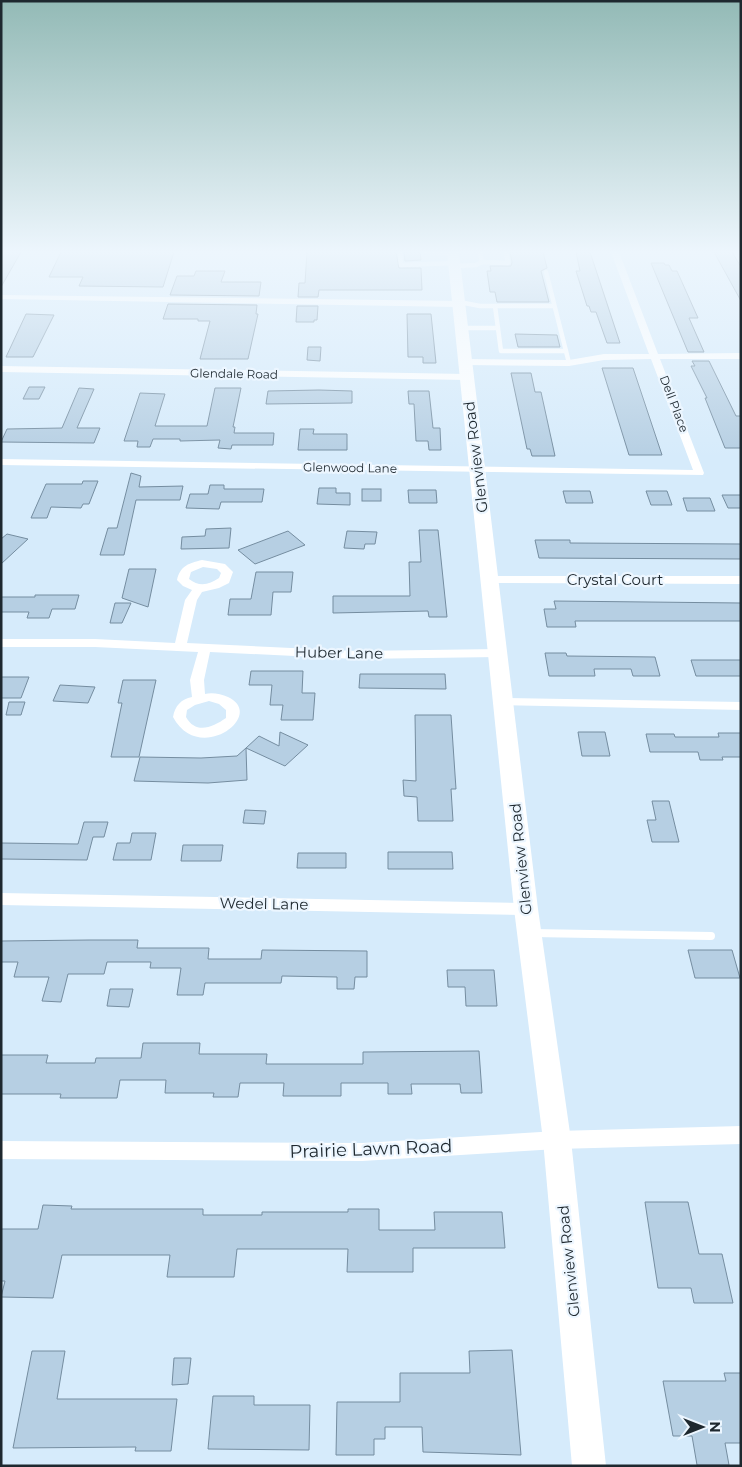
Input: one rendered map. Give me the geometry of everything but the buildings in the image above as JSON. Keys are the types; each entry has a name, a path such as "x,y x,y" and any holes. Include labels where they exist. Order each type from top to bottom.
{"main road":[{"name":"Glenview Road","path":"464,320 466,369 526,909 557,1140 589,1466"}],"street":[{"name":"Dell Place","path":"641,320 700,473"},
{"name":"Glendale Road","path":"1,369 233,374 466,369 507,362 569,363 604,357 741,356"},
{"name":"Glenwood Lane","path":"1,462 700,473"},
{"name":"Crystal Court","path":"489,580 741,580"},
{"path":"180,647 191,600 199,588"},
{"name":"Huber Lane","path":"1,643 180,647 356,655 498,653"},
{"path":"199,698 197,680 205,648"},
{"path":"504,702 741,706"},
{"name":"Wedel Lane","path":"1,898 526,909"},
{"name":"Prairie Lawn Road","path":"1,1150 362,1152 557,1140 741,1135"}],"lane":[{"path":"484,320 498,328"},
{"path":"497,320 501,351 566,351"},
{"path":"558,320 569,363"},
{"path":"505,351 507,362"},
{"path":"529,932 711,936"}]}
